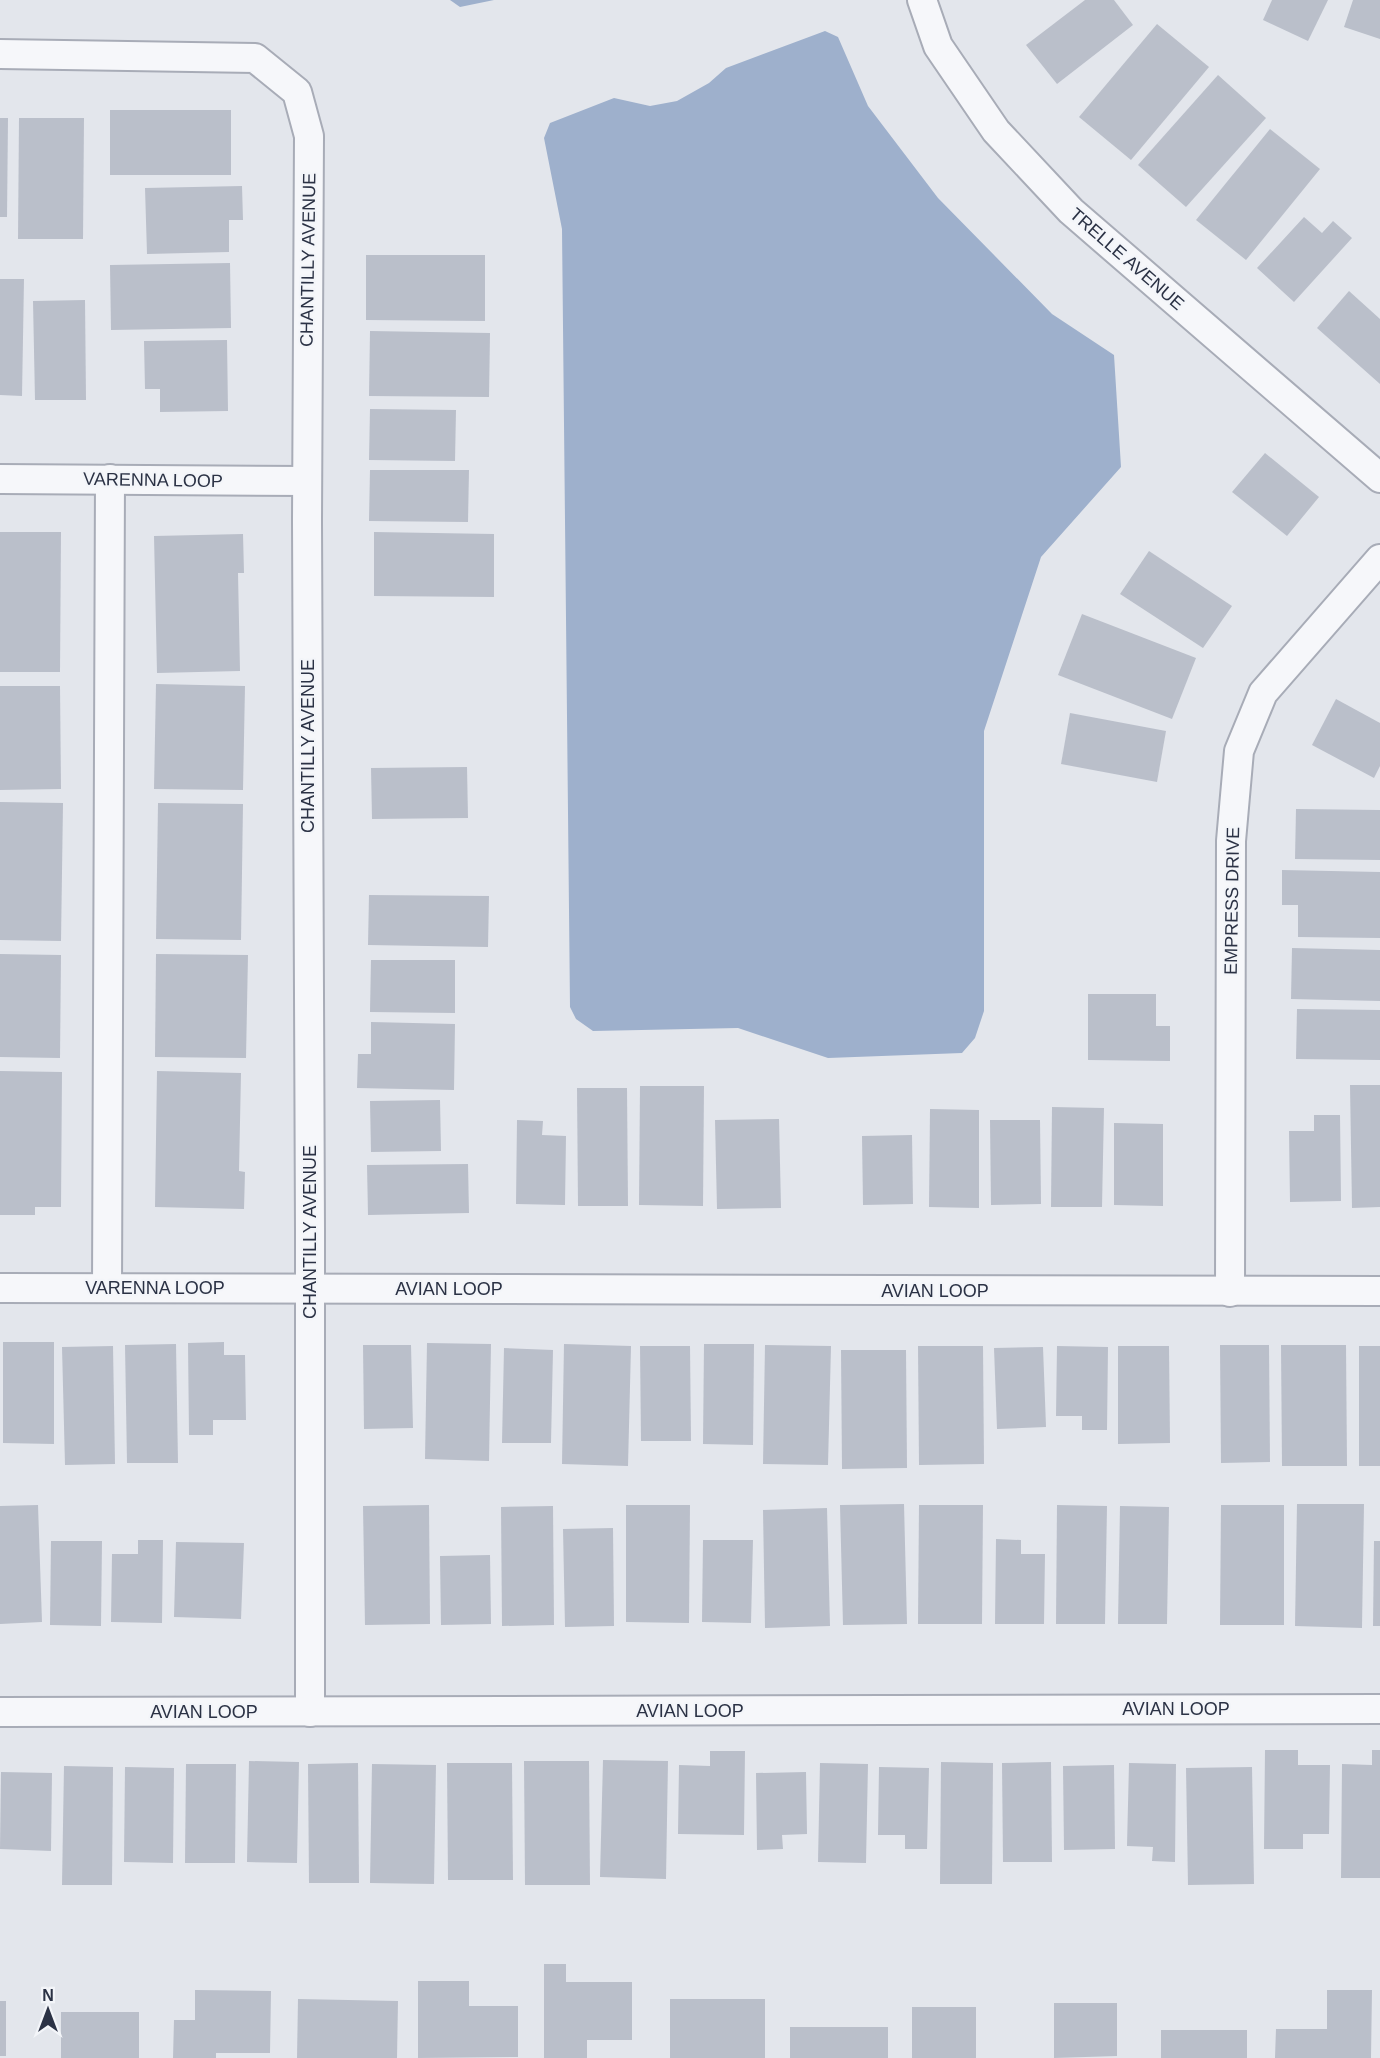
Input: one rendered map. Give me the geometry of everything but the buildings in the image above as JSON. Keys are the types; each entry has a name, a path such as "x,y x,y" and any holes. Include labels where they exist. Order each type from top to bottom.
{"street":[{"name":"TRELLE AVENUE","path":"922,0 938,46 996,131 1071,211 1380,478"},
{"name":"CHANTILLY AVENUE","path":"0,54 255,58 297,92 309,136 306,481 310,1712"},
{"name":"VARENNA LOOP","path":"0,479 306,481"},
{"path":"107,1288 110,479"},
{"name":"EMPRESS DRIVE","path":"1230,1292 1231,841 1239,751 1263,693 1380,559"},
{"name":"VARENNA LOOP","path":"0,1288 310,1288"},
{"name":"AVIAN LOOP","path":"310,1288 1380,1291"},
{"name":"AVIAN LOOP","path":"0,1712 1380,1709"}],"water":[{"path":"450,0 494,0 460,7"},
{"path":"825,31 838,37 868,106 938,198 1052,314 1114,355 1121,467 1041,557 984,731 984,1011 975,1038 962,1053 828,1058 738,1028 593,1031 576,1019 570,1007 562,229 544,138 550,123 614,98 650,106 677,101 709,83 726,68"}]}
